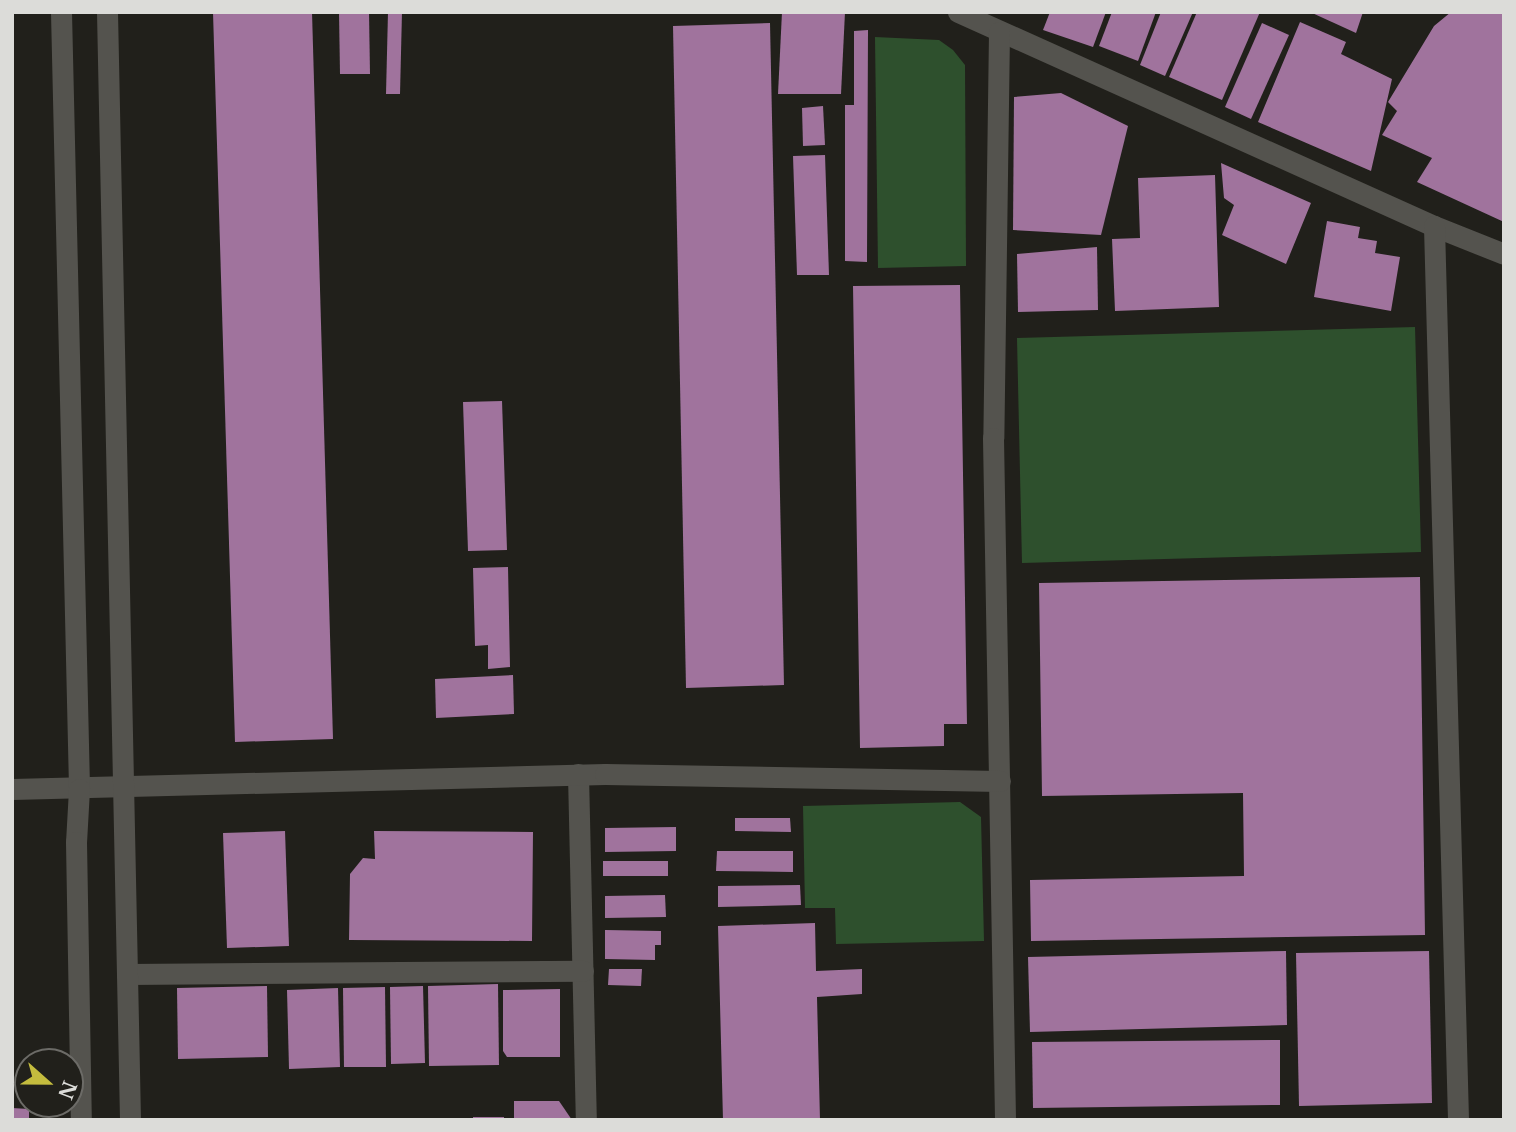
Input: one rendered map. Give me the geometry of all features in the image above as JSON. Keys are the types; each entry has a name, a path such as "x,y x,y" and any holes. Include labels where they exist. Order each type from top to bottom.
{"street":[{"path":"61,12 79,789 76,842 82,1120"},
{"path":"107,12 130,1120"},
{"path":"958,12 1434,226 1504,254"},
{"path":"999,32 993,438 1005,1120"},
{"path":"1434,226 1458,1120"},
{"path":"12,789 579,774 1000,781"},
{"path":"579,774 586,1120"},
{"path":"127,974 583,971"}],"green space":[{"path":"875,37 939,40 953,50 965,65 966,266 878,268"},
{"path":"1415,327 1421,552 1022,563 1017,338"},
{"path":"960,802 981,817 984,941 836,944 835,908 805,908 803,806"}],"building":[{"path":"213,12 312,12 333,739 235,742"},
{"path":"339,12 369,12 370,74 340,74"},
{"path":"388,12 402,12 400,94 386,94"},
{"path":"782,12 845,12 841,94 778,94"},
{"path":"1050,12 1106,12 1093,47 1043,30"},
{"path":"1112,12 1156,12 1138,61 1099,46"},
{"path":"1161,12 1193,12 1165,76 1140,65"},
{"path":"1197,12 1260,12 1222,100 1169,77"},
{"path":"1310,12 1363,12 1356,33"},
{"path":"1451,12 1504,12 1504,222 1417,182 1432,158 1382,135 1397,111 1388,102 1434,26"},
{"path":"1300,22 1346,42 1341,54 1392,79 1371,171 1258,122"},
{"path":"770,23 784,685 686,688 673,26"},
{"path":"1262,23 1289,35 1251,119 1225,107"},
{"path":"868,30 867,262 845,261 845,105 854,105 854,31"},
{"path":"1061,93 1128,126 1101,235 1013,230 1014,97"},
{"path":"823,106 825,145 803,146 802,108"},
{"path":"825,155 829,275 797,275 793,156"},
{"path":"1221,163 1311,203 1286,264 1222,235 1234,205 1224,198"},
{"path":"1215,175 1219,307 1115,311 1112,239 1140,238 1138,178"},
{"path":"1327,221 1360,227 1358,238 1377,241 1375,253 1400,257 1391,311 1314,297"},
{"path":"1097,247 1098,310 1018,312 1017,254"},
{"path":"960,285 967,724 944,724 944,746 860,748 853,286"},
{"path":"502,401 507,550 468,551 463,402"},
{"path":"508,567 510,667 488,669 488,645 475,646 473,568"},
{"path":"1420,577 1425,935 1031,941 1030,880 1244,876 1243,793 1042,796 1039,583"},
{"path":"513,675 514,714 436,718 435,679"},
{"path":"735,818 790,818 791,832 735,831"},
{"path":"676,827 676,851 605,852 605,828"},
{"path":"285,831 289,946 227,948 223,833"},
{"path":"374,831 533,832 532,941 349,940 350,874 363,858 375,859"},
{"path":"717,851 793,851 793,872 716,871"},
{"path":"603,861 668,861 668,876 603,876"},
{"path":"800,885 801,905 718,907 718,886"},
{"path":"665,895 666,917 605,918 605,896"},
{"path":"815,923 816,971 862,969 862,994 817,997 820,1120 723,1120 718,926"},
{"path":"605,930 661,931 661,945 655,945 655,960 605,959"},
{"path":"1286,951 1287,1025 1030,1032 1028,957"},
{"path":"1429,951 1432,1103 1299,1106 1296,953"},
{"path":"609,969 642,969 641,986 608,985"},
{"path":"498,984 499,1065 429,1066 428,986"},
{"path":"267,986 268,1057 178,1059 177,988"},
{"path":"423,986 425,1063 391,1064 390,987"},
{"path":"385,987 386,1067 344,1067 343,988"},
{"path":"338,988 340,1067 289,1069 287,990"},
{"path":"560,989 560,1057 507,1057 503,1051 503,990"},
{"path":"1280,1040 1280,1105 1033,1108 1032,1042"},
{"path":"514,1101 559,1101 572,1120 514,1120"},
{"path":"12,1108 14,1118 29,1118 29,1120 12,1120"},
{"path":"473,1117 504,1117 504,1120 473,1120"}]}
